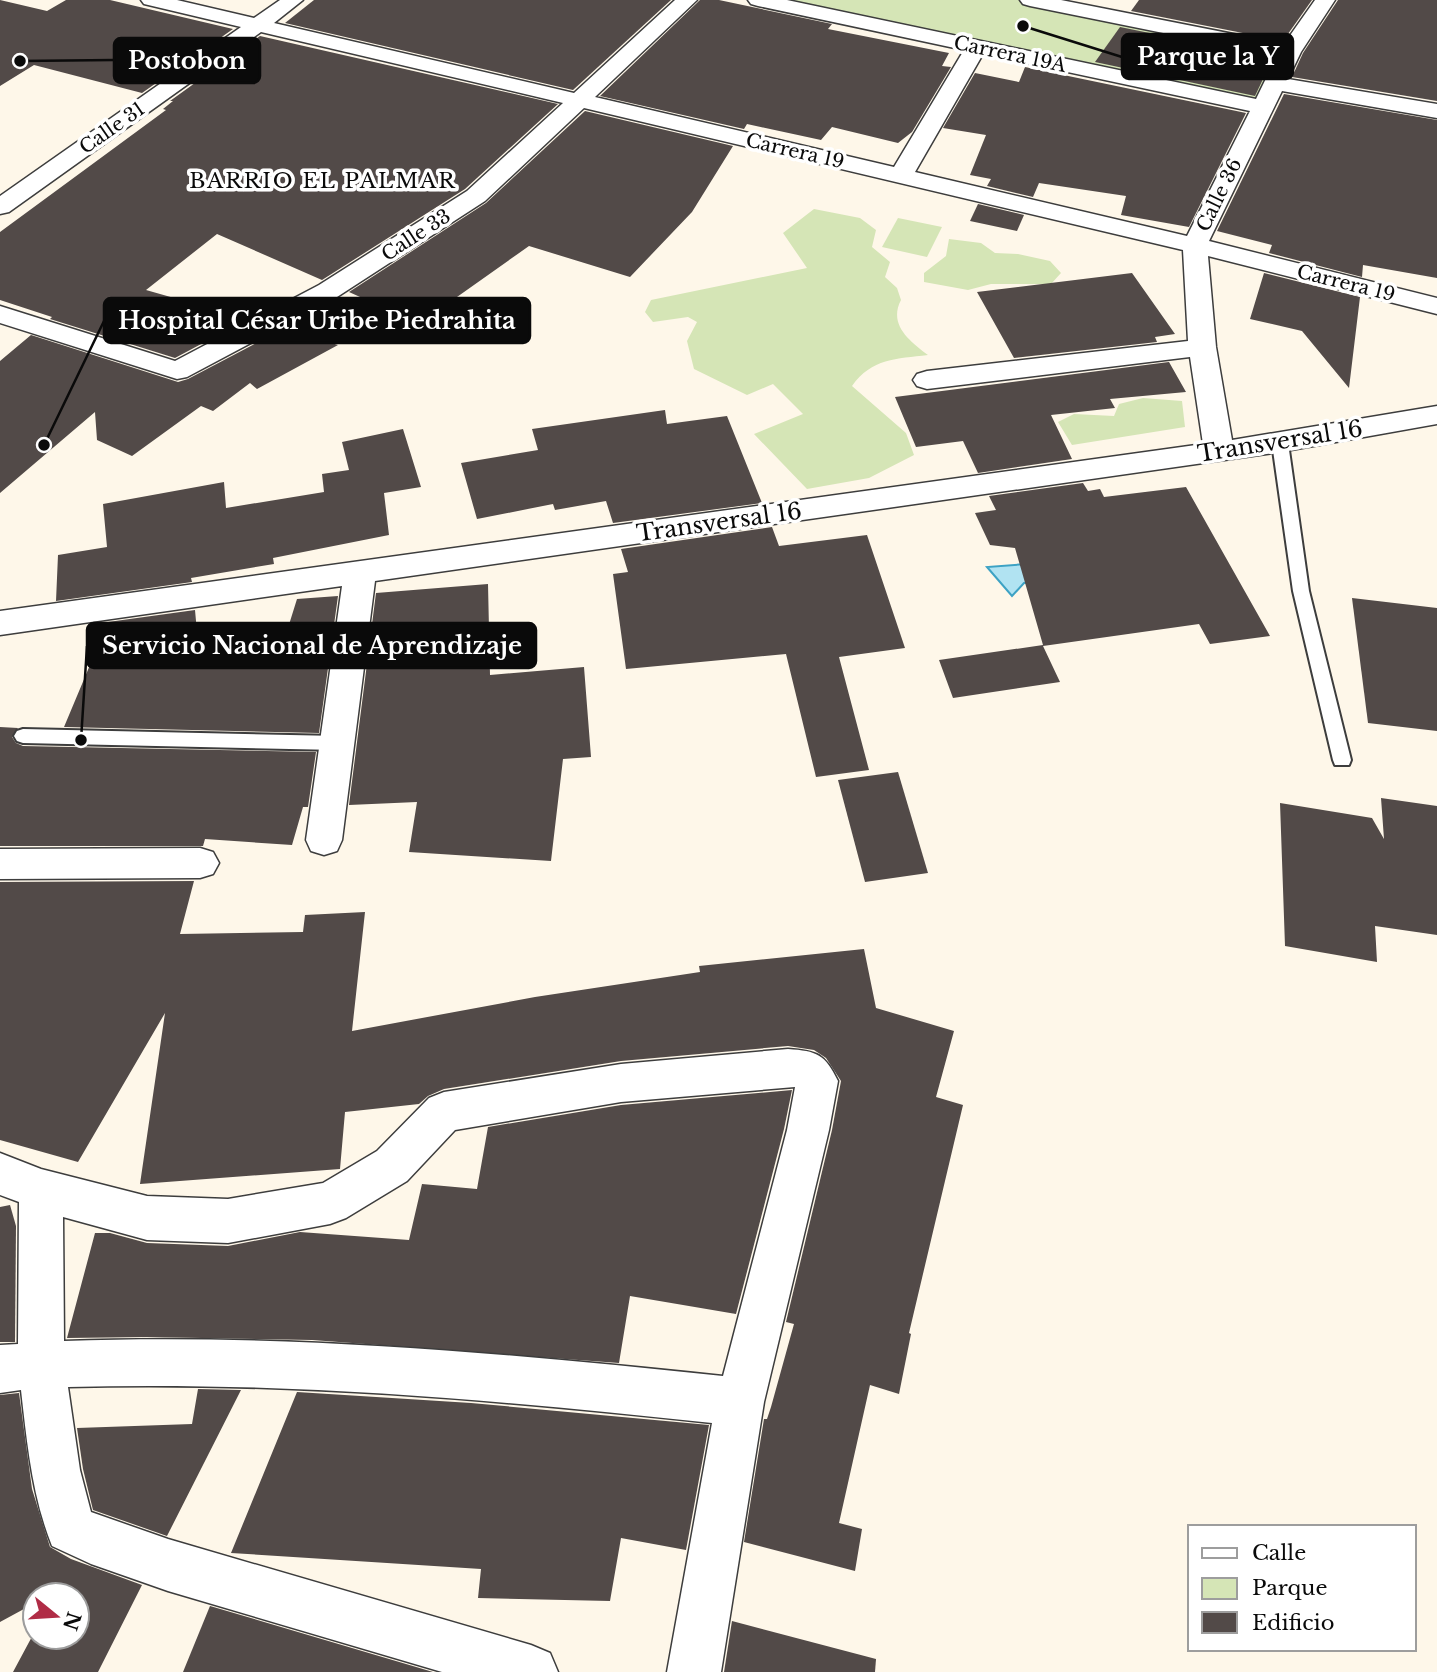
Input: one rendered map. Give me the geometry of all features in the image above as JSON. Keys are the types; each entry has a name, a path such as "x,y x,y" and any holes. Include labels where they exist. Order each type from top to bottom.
{"street":[{"name":"Carrera 19","path":"151,0 1195,245 1437,306"},
{"name":"Calle 31","path":"0,207 293,0"},
{"name":"Calle 33","path":"0,314 177,371 328,291 476,196 582,101 687,0"},
{"name":"Carrera 19A","path":"758,0 1262,107"},
{"path":"1030,0 1110,7 1290,52"},
{"name":"Calle 36","path":"1219,452 1202,347 1195,245 1290,52 1325,0"},
{"path":"901,176 976,47"},
{"path":"1274,83 1437,111"},
{"path":"927,380 1202,347"},
{"name":"Transversal 16","path":"0,623 1219,452 1437,415"},
{"path":"324,840 360,573"},
{"path":"0,864 200,863"},
{"path":"531,1672 168,1565 91,1539 70,1528 55,1470 21,1367 20,1182 147,1219 228,1220 330,1203 392,1166 444,1112 621,1083 789,1068 808,1069 817,1081 808,1130 740,1402 694,1672"},
{"path":"21,1367 267,1362 512,1378 740,1402"}],"lane":[{"path":"1280,443 1301,591 1342,760"},
{"path":"23,736 338,743"}],"green space":[{"path":"767,0 1022,0 1285,52 1259,103"},
{"path":"814,209 860,218 876,230 872,247 890,262 885,277 897,288 901,300 897,317 899,325 908,338 928,355 895,359 876,365 852,386 906,433 914,455 869,478 807,489 754,434 803,414 773,384 747,395 694,369 687,341 697,322 688,317 653,322 645,312 651,300 807,268 783,233"},
{"path":"898,218 942,227 927,257 882,247"},
{"path":"949,239 981,243 995,253 1018,254 1050,261 1061,273 1051,284 991,284 968,290 924,282 924,273 946,256"},
{"path":"1143,398 1182,401 1185,427 1072,445 1058,422 1074,414 1114,416 1119,404"}],"water":[{"path":"1040,563 1046,581 1024,583 1012,596 987,567"}],"building":[{"path":"0,0 47,11 66,0 110,0 233,29 142,93 34,65 0,86"},
{"path":"314,0 671,0 573,90 285,23"},
{"path":"700,0 719,0 832,24 828,29 949,53 942,66 951,67 912,132 898,143 832,127 821,140 747,124 744,129 600,96"},
{"path":"1139,0 1312,0 1283,41 1131,11"},
{"path":"1338,0 1437,0 1437,101 1292,77 1303,53"},
{"path":"1120,27 1273,58 1255,96 1095,62"},
{"path":"260,36 558,104 465,189 322,280 217,234 146,290 248,319 175,358 50,319 52,317 0,300 0,232 166,110 163,109 173,101 170,101"},
{"path":"1025,67 1246,113 1189,227 1121,215 1126,196 1039,183 1033,197 987,186 991,179 970,175 986,135 943,128 975,73 1019,82"},
{"path":"1284,94 1437,120 1437,278 1363,265 1362,277 1269,253 1272,245 1217,231"},
{"path":"585,111 733,146 692,212 630,277 529,246 440,309 433,305 411,320 349,292 486,203"},
{"path":"978,204 1024,215 1017,231 970,221"},
{"path":"1132,273 1175,334 1155,337 1157,342 1014,358 977,292"},
{"path":"1264,273 1360,297 1349,388 1302,331 1250,319"},
{"path":"283,329 338,345 257,389 250,383 213,411 201,406 132,456 97,440 95,412 0,493 0,361 31,335 178,382"},
{"path":"1169,362 1186,392 1110,399 1115,408 1051,415 1072,459 978,473 963,441 916,447 895,397"},
{"path":"665,410 667,424 727,416 762,503 613,523 606,501 555,510 553,504 477,519 461,463 538,450 532,429"},
{"path":"403,429 421,487 384,493 389,535 273,558 274,564 191,578 192,582 56,601 58,555 107,547 103,504 224,482 226,508 324,492 322,474 349,470 342,442"},
{"path":"1083,483 1088,491 1100,489 1104,497 1186,487 1270,636 1210,644 1199,624 1043,646 1060,682 953,698 939,660 1043,645 1015,548 990,545 975,513 996,510 989,496"},
{"path":"772,527 779,546 867,535 905,648 839,657 869,770 816,777 786,654 626,669 613,574 628,572 621,549"},
{"path":"488,584 490,675 584,667 591,757 563,759 551,861 409,852 417,802 349,805 376,593"},
{"path":"338,596 319,733 64,727 108,622 195,610 198,643 282,647 297,599"},
{"path":"1352,598 1437,608 1437,731 1368,723"},
{"path":"0,727 18,728 12,737 16,743 23,746 316,752 308,807 303,807 292,845 205,839 203,846 0,846"},
{"path":"898,772 928,873 865,882 838,780"},
{"path":"1381,798 1437,806 1437,935 1375,926 1377,962 1285,946 1280,803 1372,818 1384,839"},
{"path":"194,881 180,934 303,932 305,915 365,912 352,1031 535,997 700,972 699,966 864,949 876,1008 954,1031 936,1097 963,1105 909,1333 911,1334 899,1394 870,1385 839,1523 862,1529 855,1571 744,1542 764,1419 767,1419 771,1407 794,1324 786,1322 832,1130 841,1081 826,1058 814,1050 788,1046 621,1061 444,1089 428,1096 419,1104 345,1112 340,1169 140,1184 165,1013 78,1162 0,1140 0,882"},
{"path":"792,1090 736,1314 630,1296 619,1363 312,1340 67,1338 95,1233 110,1233 147,1243 228,1246 300,1232 409,1240 422,1184 477,1189 488,1127 621,1105"},
{"path":"10,1205 16,1226 15,1342 0,1342 0,1207"},
{"path":"198,1389 241,1390 167,1536 93,1510 77,1428 192,1424"},
{"path":"297,1392 471,1403 709,1425 686,1550 621,1538 610,1601 478,1598 481,1569 231,1553"},
{"path":"19,1393 32,1489 50,1547 71,1559 142,1585 98,1672 13,1672 24,1651 91,1651 91,1581 21,1581 21,1611 0,1622 0,1395"},
{"path":"210,1606 433,1672 183,1672"},
{"path":"732,1621 876,1659 875,1672 724,1672"}],"place":[{"name":"Parque la Y","path":"1023,26"},
{"name":"Postobon","path":"20,61"},
{"name":"Hospital César Uribe Piedrahita","path":"44,445"},
{"name":"Servicio Nacional de Aprendizaje","path":"81,740"}],"district":[{"name":"BARRIO EL PALMAR","path":"323,181"}]}
